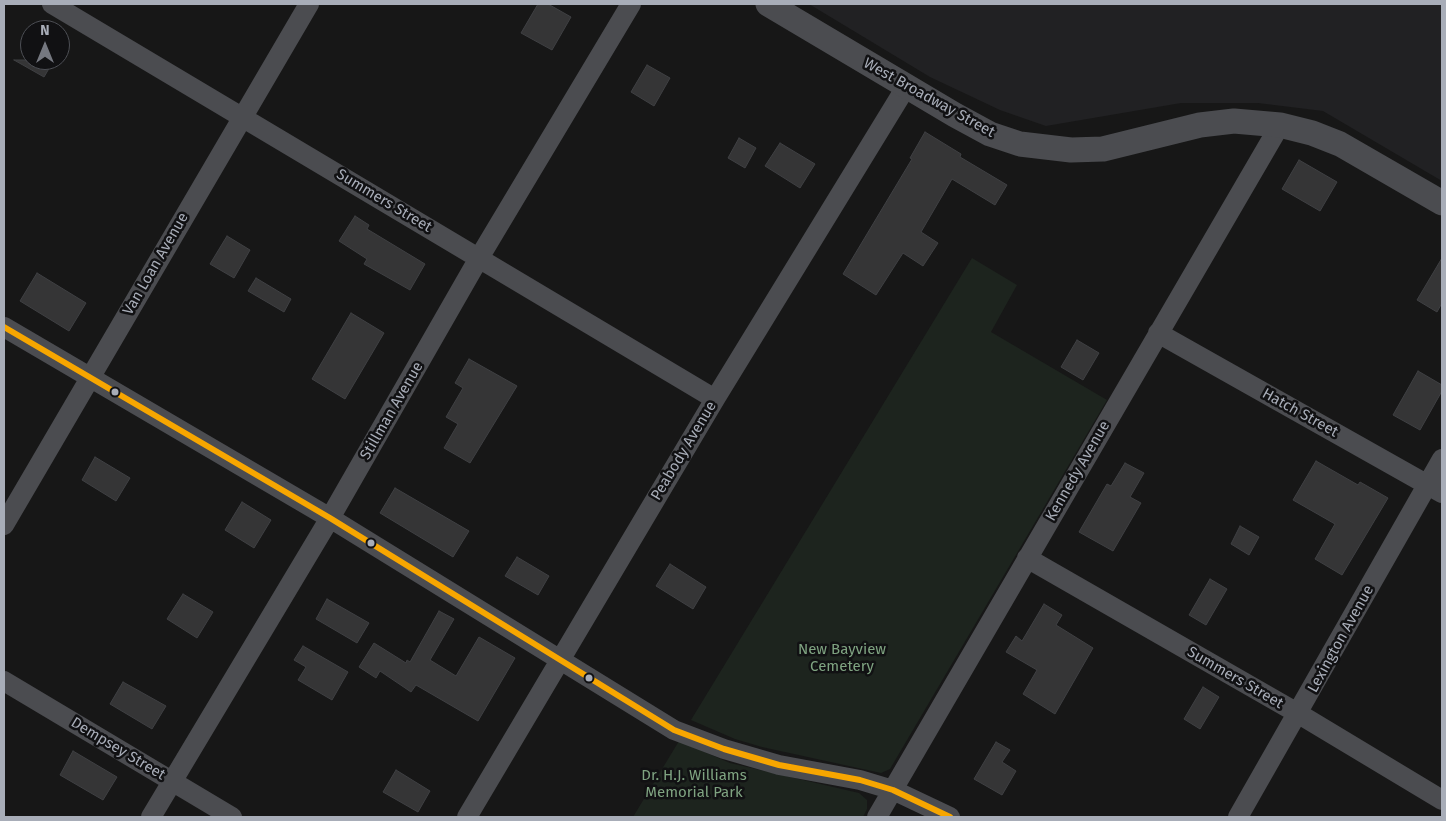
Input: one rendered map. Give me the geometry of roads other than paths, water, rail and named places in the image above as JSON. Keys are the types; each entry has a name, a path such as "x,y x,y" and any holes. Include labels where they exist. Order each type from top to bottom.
{"street":[{"name":"Summers Street","path":"52,4 715,399"},
{"name":"Van Loan Avenue","path":"4,525 309,4"},
{"name":"Stillman Avenue","path":"151,817 330,518 479,258 631,4"},
{"name":"West Broadway Street","path":"768,4 906,87 990,134 1020,144 1071,150 1103,149 1200,125 1234,121 1280,125 1312,132 1340,144 1442,203"},
{"name":"Peabody Avenue","path":"467,817 715,399 906,87"},
{"name":"Kennedy Avenue","path":"877,817 1280,125"},
{"path":"4,327 330,518 674,730 724,749 779,765 860,780 892,790 950,817"},
{"name":"Hatch Street","path":"1158,333 1435,489"},
{"name":"Lexington Avenue","path":"1238,817 1298,714 1435,489 1442,459"},
{"name":"Summers Street","path":"1027,558 1298,714 1442,800"},
{"name":"Dempsey Street","path":"4,681 232,817"}],"park label":[{"name":"New Bayview Cemetery","path":"842,658"},
{"name":"Dr. H.J. Williams Memorial Park","path":"694,784"}]}
